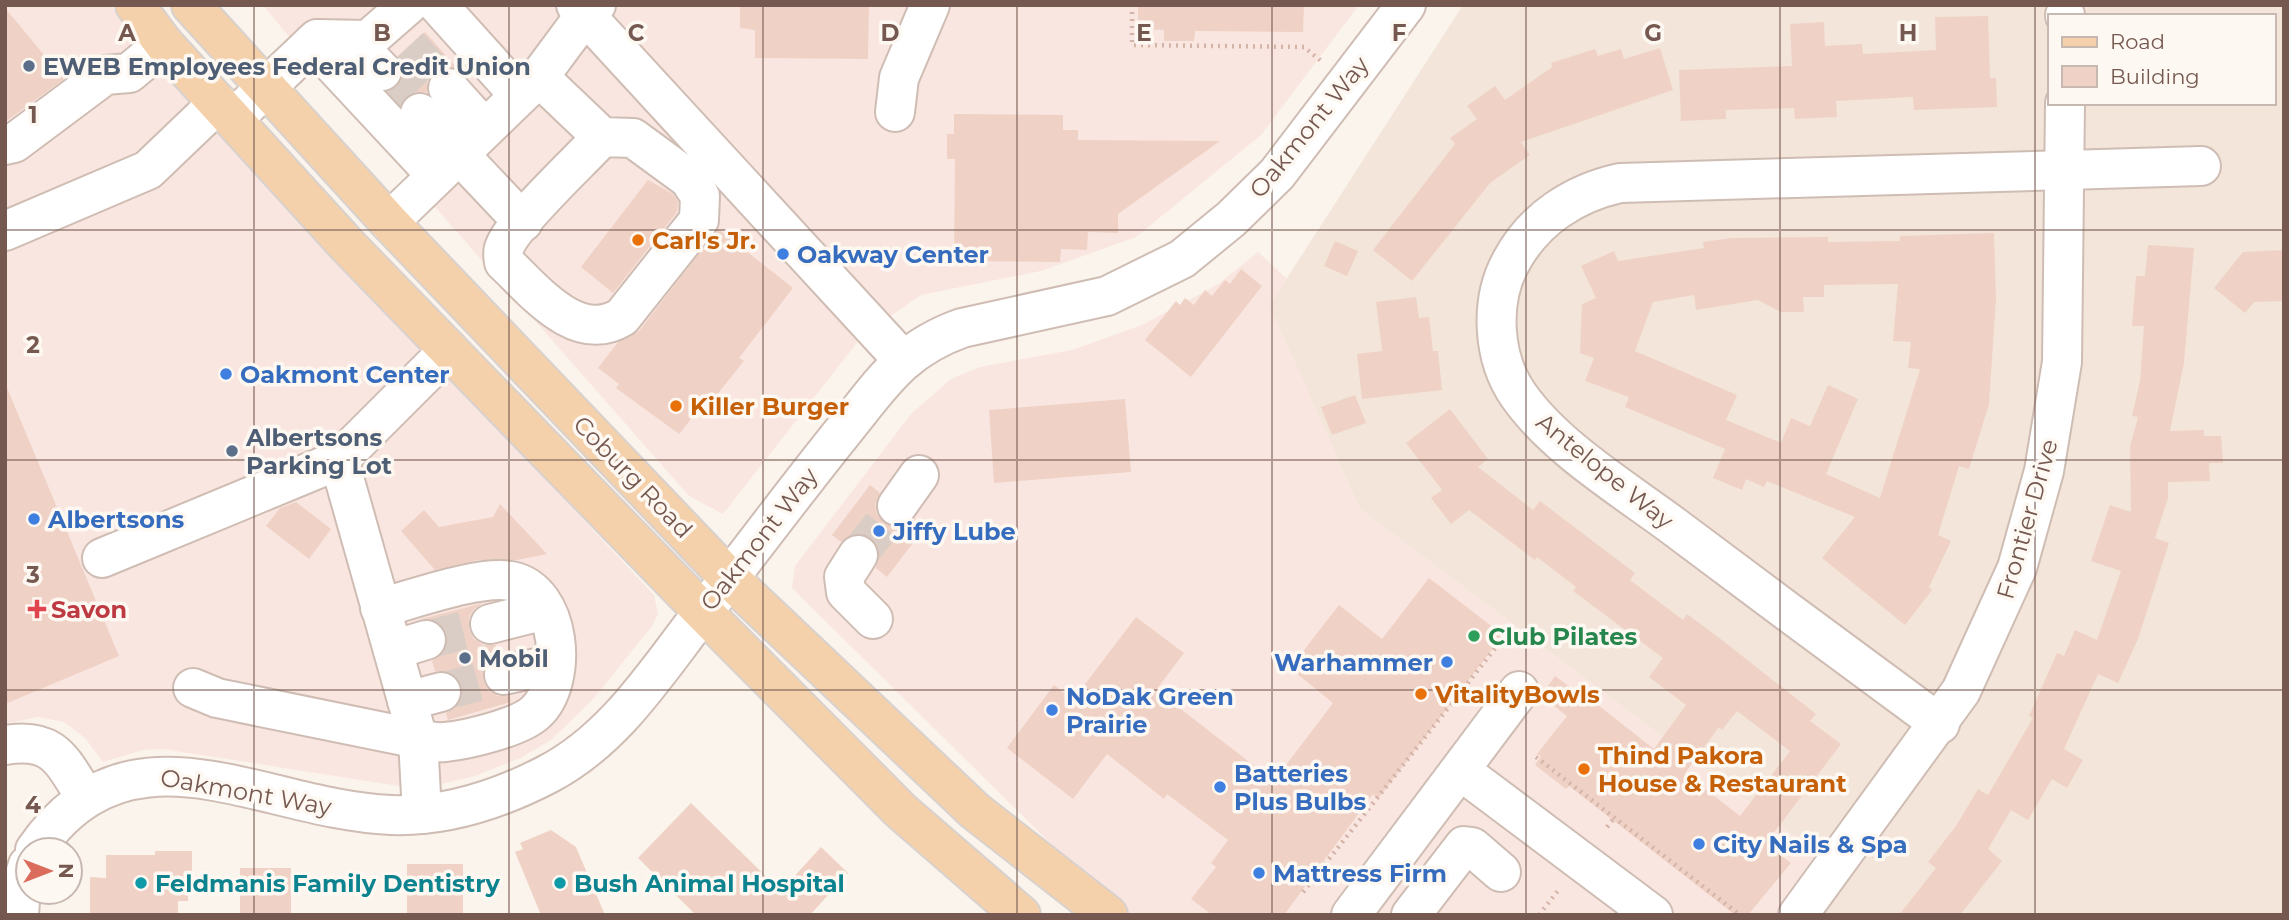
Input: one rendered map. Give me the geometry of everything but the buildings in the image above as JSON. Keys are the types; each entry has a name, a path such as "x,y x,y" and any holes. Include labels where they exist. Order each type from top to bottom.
{"main road":[{"name":"Coburg Road","path":"135,5 164,44 225,111 449,350 703,612 901,811 1021,915"},
{"name":"Coburg Road","path":"191,5 264,89 731,580 975,811 1108,915"}],"street":[{"path":"438,5 529,86 602,137 627,136 639,141 695,184 702,205 699,220 622,317 594,324 565,317 504,262 505,244 602,137"},
{"path":"895,112 899,78 930,5"},
{"name":"Oakmont Way","path":"46,836 59,820 86,798 132,778 164,774 364,812 422,814 465,807 547,775 590,748 643,690 731,580 802,482 902,359 940,335 1107,296 1182,259 1231,219 1277,174 1406,5"},
{"path":"389,222 529,86 586,9 902,359"},
{"path":"5,231 148,170 225,111 264,89 313,43 323,37 368,40 397,36"},
{"path":"313,43 447,165 523,222"},
{"path":"5,145 13,144 105,75 129,73 164,44"},
{"path":"448,88 484,128"},
{"name":"Frontier Drive","path":"1798,915 1940,724 1983,646 2017,568 2044,471 2062,362 2065,105"},
{"path":"420,113 447,165"},
{"name":"Antelope Way","path":"1940,724 1593,467 1531,411 1518,395 1500,351 1497,309 1501,287 1520,246 1545,218 1583,195 1620,183 2201,166"},
{"path":"102,558 339,460 449,350"},
{"path":"339,460 380,608 410,645 424,697 418,739 422,814"},
{"path":"897,506 919,475"},
{"path":"858,555 847,571 844,586 849,597 873,619"},
{"path":"193,688 217,698 418,739 447,742 527,719 544,702 552,689 554,634 545,610 533,591 522,584 499,580 380,608"},
{"path":"490,624 545,610"},
{"path":"504,675 555,664"},
{"path":"1351,915 1519,691"},
{"path":"5,745 29,743 49,748 62,761 86,798"},
{"path":"1461,771 1653,915"},
{"path":"1411,915 1464,846 1472,847 1501,872"}],"path":[{"path":"1132,5 1132,45 1304,47 1347,82"},
{"path":"1303,892 1319,878 1504,637"},
{"path":"1536,757 1740,915"},
{"path":"1607,827 1615,817"},
{"path":"1539,915 1561,886"}],"shaded area":[{"name":"Oakmont Center","path":"5,5 110,5 245,159 654,595 658,614 652,626 594,698 551,740 520,758 475,776 437,785 405,787 163,749 143,750 103,762 85,738 64,722 38,717 5,724"},
{"name":"Oakway Center","path":"263,5 1359,5 1261,135 1136,237 1041,271 921,295 863,335 723,514 689,496 334,92"},
{"path":"1463,5 2284,5 2284,915 1798,915 1834,866 1360,509 1269,306"},
{"path":"1258,252 1287,279 1270,306 1360,509 1834,866 1798,915 1123,915 792,588 795,566 911,414 951,379 980,367 1072,350 1142,325 1217,285"}],"tunnel":[{"path":"409,46 448,88"},
{"path":"382,71 420,113"},
{"path":"858,555 897,506"},
{"path":"426,640 490,624"},
{"path":"441,692 504,675"}],"place":[{"name":"EWEB Employees Federal Credit Union","path":"29,66"},
{"name":"Carl's Jr.","path":"638,240"},
{"name":"Oakway Center","path":"783,254"},
{"name":"Oakmont Center","path":"226,374"},
{"name":"Killer Burger","path":"676,406"},
{"name":"Albertsons Parking Lot","path":"232,451"},
{"name":"Albertsons","path":"34,519"},
{"name":"Jiffy Lube","path":"879,531"},
{"name":"Savon","path":"37,609"},
{"name":"Club Pilates","path":"1474,636"},
{"name":"Mobil","path":"465,658"},
{"name":"Warhammer","path":"1447,662"},
{"name":"VitalityBowls","path":"1421,694"},
{"name":"NoDak Green Prairie","path":"1052,710"},
{"name":"Thind Pakora House & Restaurant","path":"1584,769"},
{"name":"Batteries Plus Bulbs","path":"1220,787"},
{"name":"City Nails & Spa","path":"1699,844"},
{"name":"Mattress Firm","path":"1259,873"},
{"name":"Feldmanis Family Dentistry","path":"141,883"},
{"name":"Bush Animal Hospital","path":"560,883"}]}
